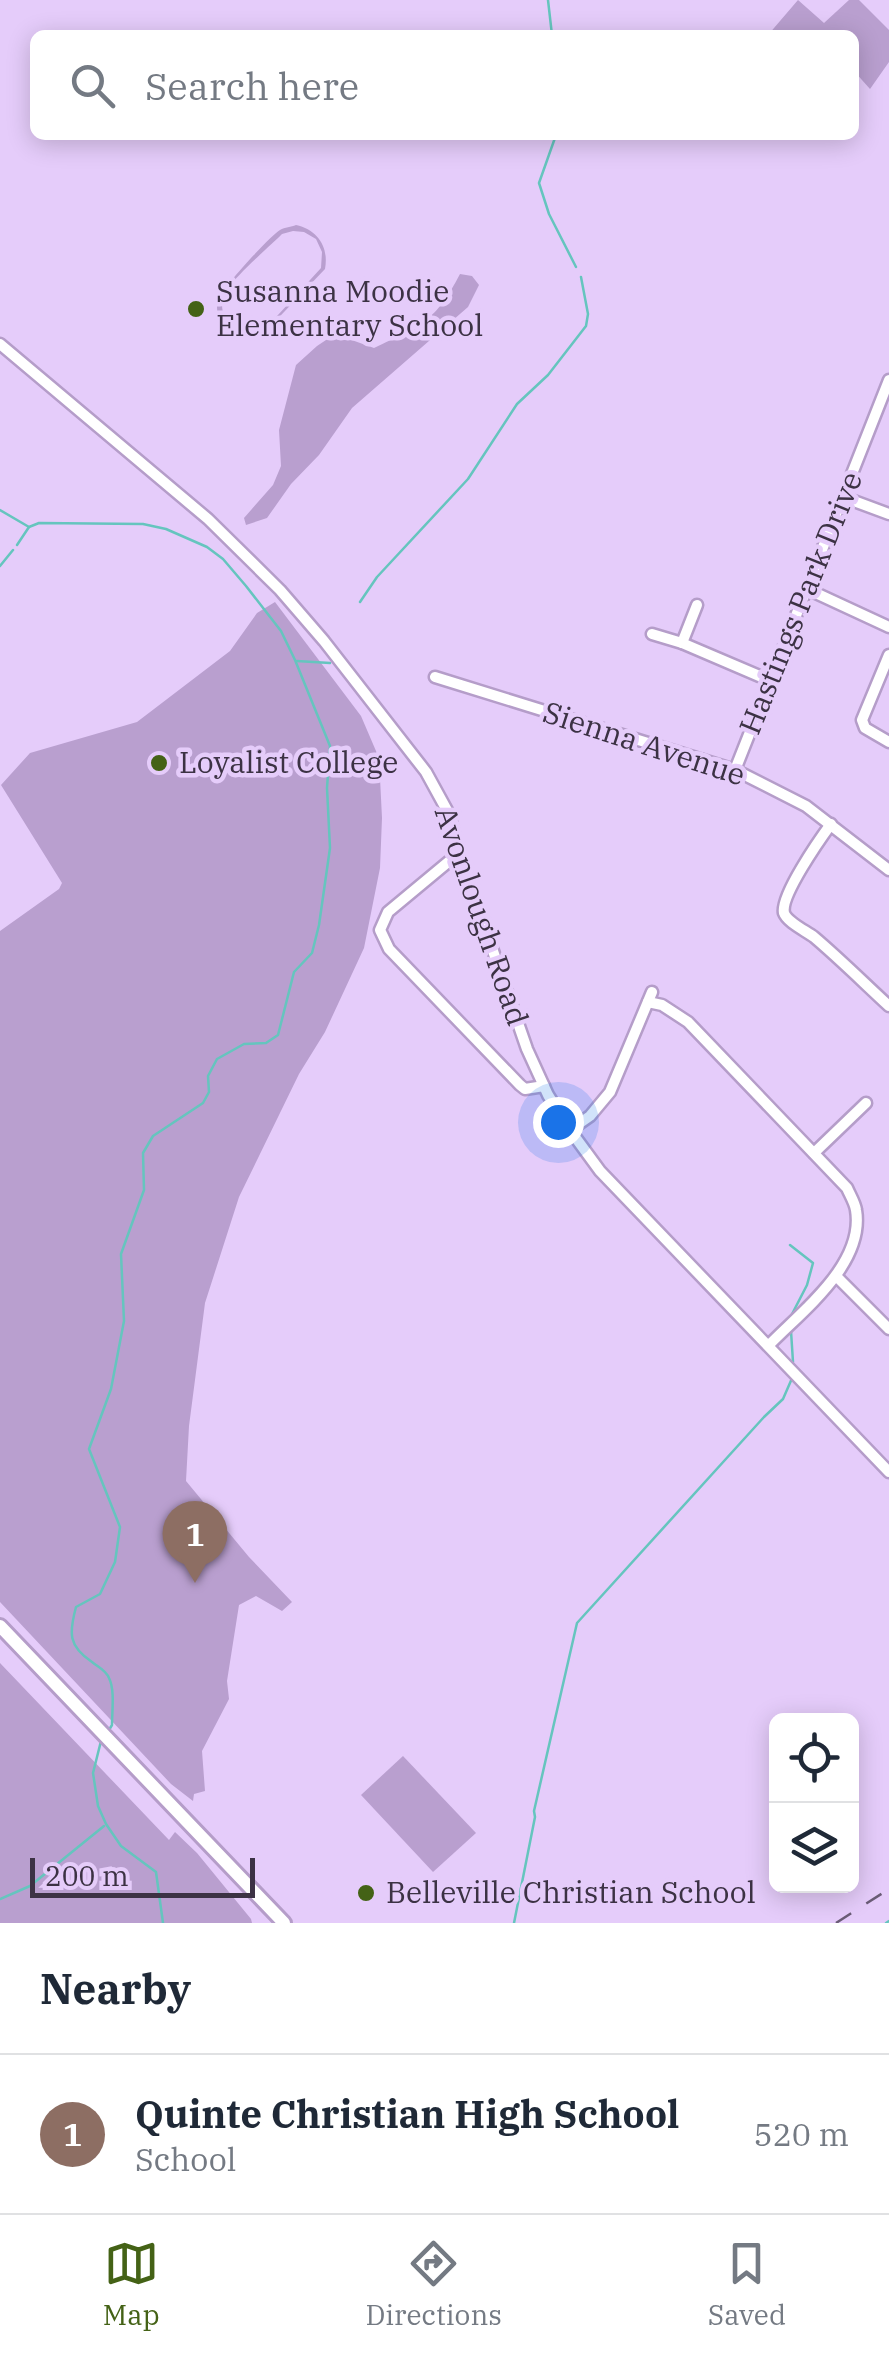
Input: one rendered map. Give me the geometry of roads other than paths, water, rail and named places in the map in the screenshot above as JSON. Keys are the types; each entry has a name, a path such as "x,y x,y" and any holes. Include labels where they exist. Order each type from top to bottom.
{"main road":[{"path":"0,1626 284,1923"}],"street":[{"name":"Avonlough Road","path":"0,344 208,519 280,590 324,641 426,772 450,814 459,852 527,1049 570,1130 600,1171 889,1472"},
{"name":"Hastings Park Drive","path":"736,770 889,380"},
{"path":"843,497 889,514"},
{"path":"807,589 889,627"},
{"path":"682,643 697,605"},
{"path":"652,634 770,681"},
{"path":"889,655 862,720 865,728 889,742"},
{"name":"Sienna Avenue","path":"435,677 736,770 806,806 889,870"},
{"path":"831,824 796,878 786,903 786,916 889,1006"},
{"path":"459,852 388,912 380,930 388,949 520,1085 525,1089 544,1086"},
{"path":"570,1130 590,1116 610,1092 650,997 688,1022 848,1188 856,1208 856,1229 837,1277 769,1344"},
{"path":"814,1153 866,1103"},
{"path":"837,1277 889,1329"}],"waterway":[{"path":"548,0 551,30"},
{"path":"554,140 539,183 549,214 576,267"},
{"path":"360,602 377,577 468,479 517,404 548,375 586,326 588,314 581,277"},
{"path":"0,510 29,527 39,523 143,524 166,529 207,547 223,559 281,631 330,746 330,848 319,925 312,953 294,972 278,1035 266,1043 244,1044 217,1059 208,1076 209,1092 203,1103 153,1136 143,1153 144,1190 121,1254 124,1321 111,1389 89,1449 120,1527 115,1562 100,1594 76,1607 72,1624 72,1638 78,1650 109,1678 113,1701 109,1730"},
{"path":"17,545 29,527"},
{"path":"0,566 13,550"},
{"path":"297,661 330,663"},
{"path":"790,1245 813,1263 790,1318"},
{"path":"791,1331 793,1362"},
{"path":"514,1923 534,1811 577,1623 783,1399 793,1376"},
{"path":"101,1741 93,1773 98,1806 121,1846 156,1872 163,1923"},
{"path":"0,1899 30,1886 104,1826"}],"railway":[{"path":"836,1923 889,1889"}],"place":[{"name":"Susanna Moodie Elementary School","path":"196,309"},
{"name":"Loyalist College","path":"159,763"},
{"name":"Quinte Christian High School","path":"195,1583"},
{"name":"Belleville Christian School","path":"366,1893"}]}
